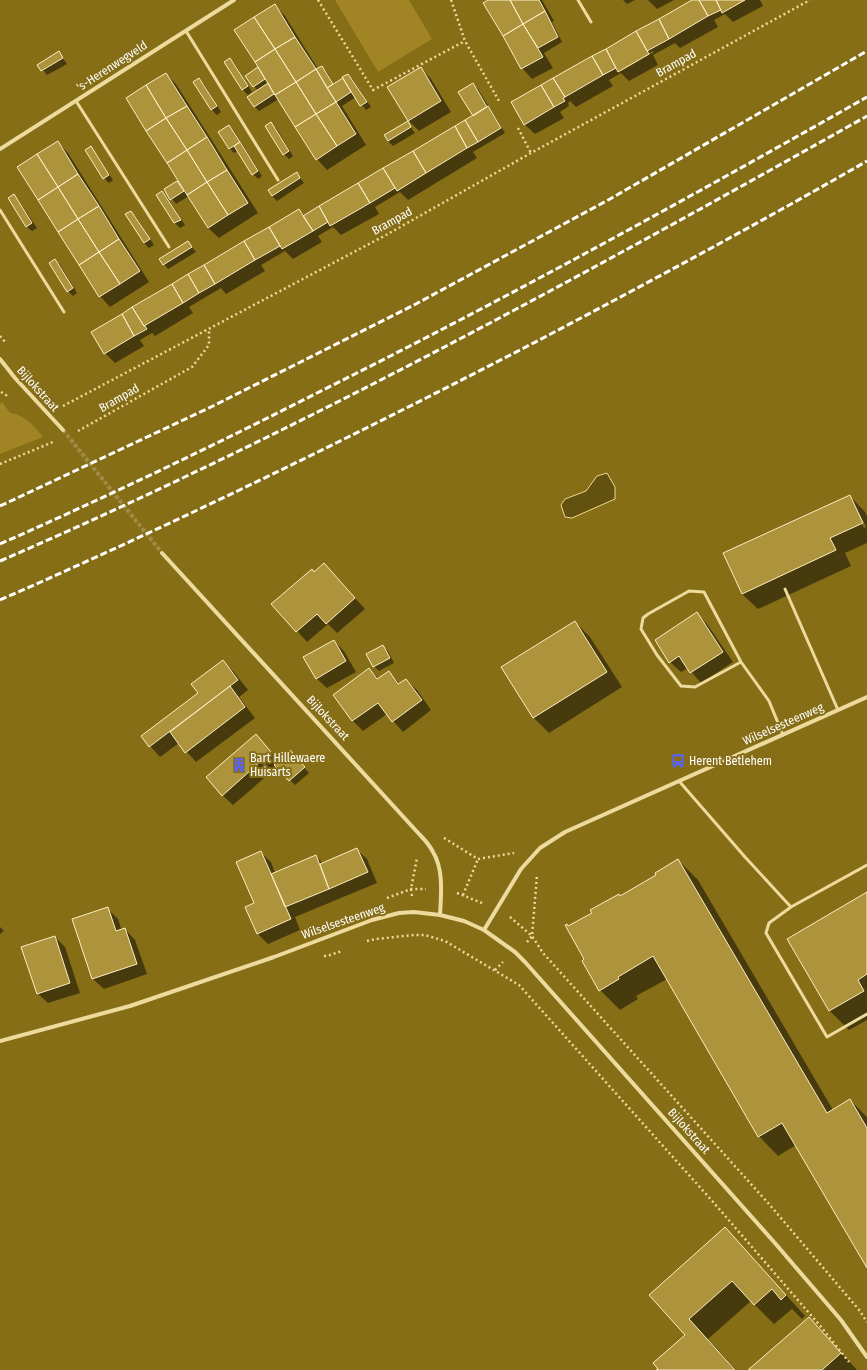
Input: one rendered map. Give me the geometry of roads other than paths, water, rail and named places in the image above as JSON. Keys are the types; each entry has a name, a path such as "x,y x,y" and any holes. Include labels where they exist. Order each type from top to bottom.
{"street":[{"name":"'s-Herenwegveld","path":"0,149 234,0"},
{"name":"Bijlokstraat","path":"0,359 15,378 63,430"},
{"name":"Bijlokstraat","path":"162,553 420,835 434,853 439,869 441,889 440,915"},
{"name":"Wilselsesteenweg","path":"0,1041 130,1006 274,957 372,920 399,913 414,912 440,915 464,921 484,930 522,869 540,848 565,832 867,697"},
{"name":"Bijlokstraat","path":"484,930 515,952 525,962 774,1242 841,1320 867,1357"}],"lane":[{"path":"578,0 591,22"},
{"path":"186,30 278,180"},
{"path":"76,101 169,247"},
{"path":"0,210 64,312"},
{"path":"784,589 838,710"},
{"path":"741,662 695,687 681,686 657,655 641,629 643,618 689,591 704,592 741,662 769,701 783,735"},
{"path":"679,781 791,907"},
{"path":"867,865 791,907 769,923 766,933 827,1037 867,1014"}],"tunnel":[{"path":"63,430 162,553"}],"railway":[{"path":"0,506 213,406 414,305 610,199 867,51"},
{"path":"0,544 198,452 455,323 730,174 867,97"},
{"path":"0,561 221,459 439,350 547,293 867,116"},
{"path":"0,600 207,506 410,406 626,294 867,161"}],"place":[{"name":"Herent Betlehem","path":"678,761"},
{"name":"Bart Hillewaere Huisarts","path":"239,765"}]}
